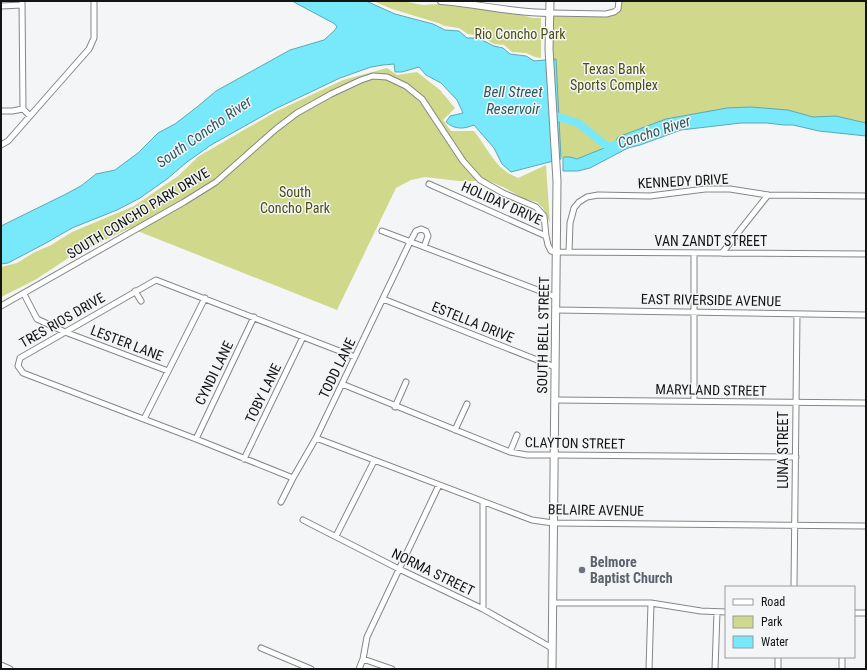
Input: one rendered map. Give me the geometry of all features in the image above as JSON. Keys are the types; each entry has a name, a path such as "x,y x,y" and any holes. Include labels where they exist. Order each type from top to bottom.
{"main road":[{"name":"SOUTH BELL STREET","path":"550,1 549,49 557,181 552,669"}],"street":[{"path":"1,145 8,141 89,49 94,38 94,1"},
{"path":"441,1 527,12 606,14 614,12 618,9 619,1"},
{"path":"1,6 22,3 23,109 30,116"},
{"name":"SOUTH CONCHO PARK DRIVE","path":"1,306 184,202 216,182 276,129 297,113 331,94 373,76 387,77 406,86 422,99 463,162 480,180 503,193 536,207 544,216 546,236"},
{"path":"1,111 23,109"},
{"name":"HOLIDAY DRIVE","path":"429,184 546,236 551,251 556,252"},
{"name":"KENNEDY DRIVE","path":"569,252 570,223 574,208 579,202 587,197 598,195 650,196 705,189 730,189 768,195 866,196"},
{"path":"722,253 768,195"},
{"path":"410,242 416,231 421,229 426,231 428,236 424,247"},
{"path":"382,231 556,298"},
{"name":"TODD LANE","path":"281,502 316,438 410,242"},
{"name":"VAN ZANDT STREET","path":"556,252 866,254"},
{"path":"694,253 694,401"},
{"name":"TRES RIOS DRIVE","path":"293,478 23,373 18,366 20,358 156,280 355,357"},
{"path":"135,292 142,301"},
{"name":"LESTER LANE","path":"24,294 37,319 65,332 168,372"},
{"path":"144,419 204,298"},
{"name":"ESTELLA DRIVE","path":"383,299 555,367"},
{"name":"EAST RIVERSIDE AVENUE","path":"556,310 866,315"},
{"name":"LUNA STREET","path":"794,586 797,314"},
{"name":"CYNDI LANE","path":"196,439 254,317"},
{"name":"TOBY LANE","path":"244,459 303,337"},
{"path":"395,406 406,382"},
{"name":"CLAYTON STREET","path":"342,384 510,452 527,455 796,457"},
{"name":"MARYLAND STREET","path":"555,400 866,403"},
{"path":"455,430 467,404"},
{"path":"510,452 517,435"},
{"name":"BELAIRE AVENUE","path":"316,438 532,520 553,523 866,526"},
{"path":"336,536 374,461"},
{"path":"359,669 363,659 367,637 439,485"},
{"path":"483,609 484,502"},
{"name":"NORMA STREET","path":"303,520 399,569 483,609 552,648"},
{"path":"552,603 650,603 701,611 725,612"},
{"path":"649,669 650,603"},
{"path":"715,669 717,612"},
{"path":"855,613 866,613"},
{"path":"261,648 311,669"},
{"path":"778,658 778,669"},
{"path":"842,658 842,669"},
{"path":"363,659 392,669"},
{"path":"1,665 10,669"}],"green space":[{"name":"Rio Concho Park","path":"373,1 402,1 423,5 438,4 541,18 541,58 526,53 512,52 504,45 494,44 480,36 468,34 459,28 445,26 392,9"},
{"name":"Texas Bank Sports Complex","path":"619,1 866,1 866,133 750,110 577,159 550,155 550,13 614,12"},
{"name":"South Concho Park","path":"387,68 397,75 417,72 440,90 455,108 443,120 451,131 474,131 496,162 507,173 518,178 546,165 550,223 543,208 537,202 525,199 489,181 459,181 425,177 411,180 396,188 337,310 130,228 70,257 35,280 1,297 1,267 17,263 72,232 134,206 178,176 199,156 277,111 343,80"}],"water":[{"path":"292,1 366,1 395,14 433,24 445,30 459,31 467,38 478,38 494,46 503,48 510,54 526,56 534,61 556,59 561,159 511,172 502,164 494,148 474,125 456,128 446,122 450,116 463,113 457,100 441,83 426,75 419,67 402,72 395,72 394,64 371,67 340,78 275,109 211,145 140,198 117,210 72,228 8,263 1,264 1,226 81,186 96,174 115,170 138,153 158,133 175,124 216,91 290,50 324,40 337,27 335,24"},
{"path":"751,107 788,110 813,117 836,116 866,123 866,136 819,131 793,125 741,123 681,130 628,148 590,168 578,171 563,171 563,157 577,159 614,144 618,137 666,119 727,108"}],"waterway":[{"name":"Concho River","path":"549,114 578,123 608,147 617,144"}],"place":[{"name":"Belmore Baptist Church","path":"582,570"}],"water label":[{"name":"Bell Street Reservoir","path":"513,100"},
{"name":"South Concho River","path":"204,132"}]}
